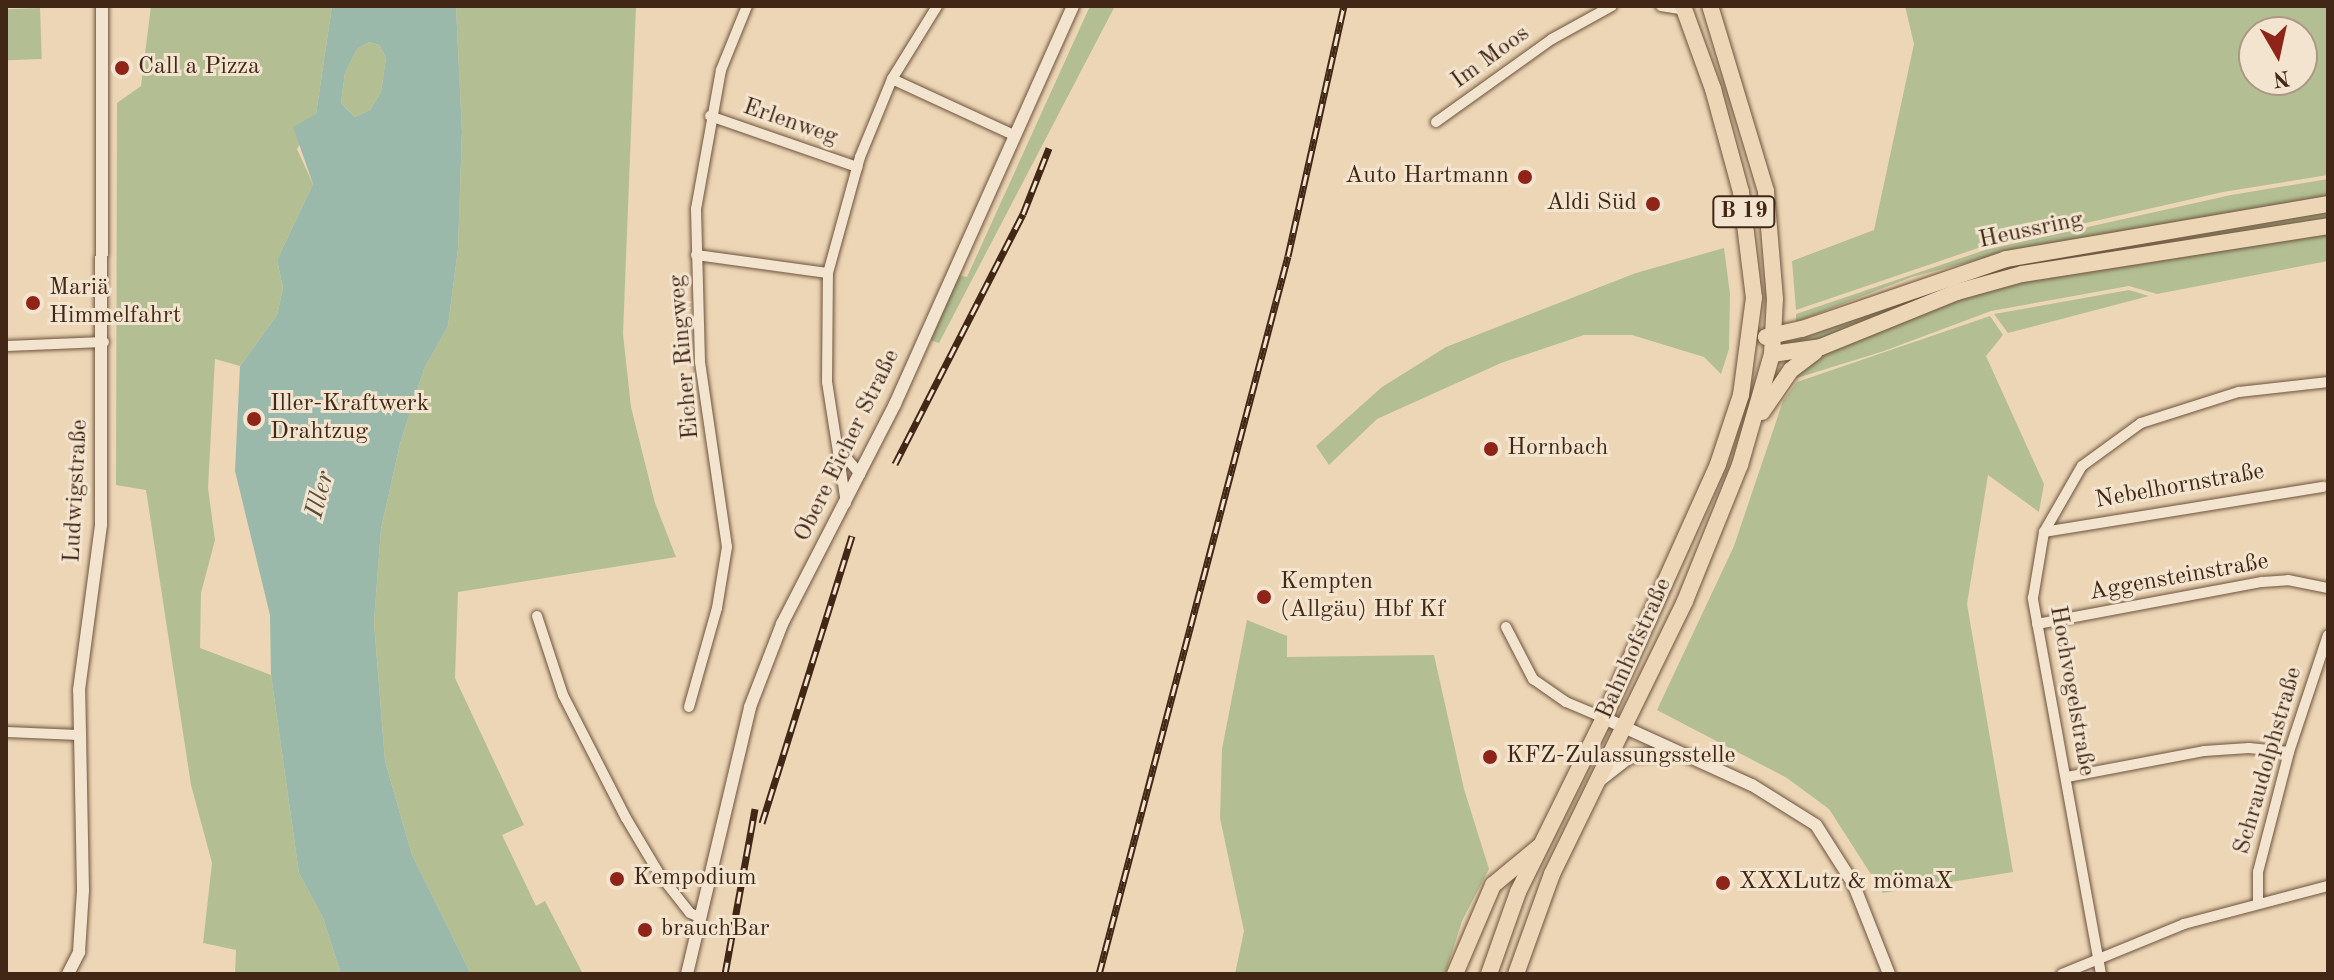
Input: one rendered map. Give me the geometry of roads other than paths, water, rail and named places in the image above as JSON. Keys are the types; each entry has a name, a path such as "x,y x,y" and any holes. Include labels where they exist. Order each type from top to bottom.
{"main road":[{"name":"B 19","path":"1710,6 1766,191 1773,336"},
{"name":"B 19","path":"1684,8 1741,192 1752,276 1752,339"},
{"name":"Heussring","path":"1752,339 1773,336 2006,259 2328,204"},
{"name":"Heussring","path":"1772,354 1821,347 1957,292 2022,274 2328,226"},
{"name":"Bahnhofstraße","path":"1516,974 1547,886 1655,664 1754,423 1772,354 1773,336"},
{"name":"Bahnhofstraße","path":"1489,974 1540,846 1604,718 1718,464 1752,339"},
{"path":"1752,339 1772,354"},
{"path":"1754,423 1791,370 1821,347"},
{"path":"1455,974 1493,885 1540,846"}],"street":[{"name":"Ludwigstraße","path":"68,974 79,952 82,906 79,690 101,525 104,342 102,6"},
{"name":"Eicher Ringweg","path":"689,707 717,608 727,547 700,362 696,209 710,116 728,47 747,6"},
{"path":"846,507 826,367 828,273 857,167 892,79 937,6"},
{"name":"Obere Eicher Straße","path":"687,974 750,707 782,624 846,507 1073,6"},
{"name":"Im Moos","path":"1436,122 1552,39 1612,6"},
{"path":"1661,6 1684,8"},
{"path":"892,79 1014,135"},
{"name":"Erlenweg","path":"710,116 857,167"},
{"path":"696,255 828,273"},
{"path":"6,346 104,342"},
{"name":"Hochvogelstraße","path":"2101,974 2033,598 2044,532 2082,466 2141,423 2239,392 2328,382"},
{"path":"837,447 860,474"},
{"name":"Nebelhornstraße","path":"2044,532 2323,487"},
{"name":"Aggensteinstraße","path":"2037,624 2262,582 2288,580 2328,588"},
{"path":"537,616 563,695 626,818 660,875 690,913 701,918"},
{"name":"Bahnhofstraße","path":"1506,627 1533,679 1566,702 1604,718"},
{"name":"Schraudolphstraße","path":"2258,901 2258,872 2289,752 2328,635"},
{"path":"1604,718 1789,804 1816,825 1853,883 1889,974"},
{"path":"6,732 79,735"},
{"path":"2067,777 2204,751 2289,752"},
{"path":"1599,781 1639,754 1680,752"},
{"path":"2062,974 2098,957 2258,901 2328,886"}],"water":[{"name":"Iller","path":"332,6 456,6 462,132 458,249 448,326 424,369 400,444 381,529 374,622 385,761 412,855 471,974 341,974 323,918 299,873 271,675 270,615 235,471 240,366 277,315 283,288 277,260 313,184 293,127 316,114","holes":["369,42 379,45 386,57 381,92 370,110 355,117 341,103 345,73 357,49"]}],"railway":[{"path":"1099,974 1288,256 1344,6"},
{"path":"895,464 1023,214 1049,148"},
{"path":"762,823 852,536"},
{"path":"725,974 755,809"}],"place":[{"name":"Call a Pizza","path":"122,68"},
{"name":"Auto Hartmann","path":"1525,177"},
{"name":"Aldi Süd","path":"1653,204"},
{"name":"Mariä Himmelfahrt","path":"33,303"},
{"name":"Iller-Kraftwerk Drahtzug","path":"254,419"},
{"name":"Hornbach","path":"1491,449"},
{"name":"Kempten (Allgäu) Hbf Kf","path":"1264,597"},
{"name":"KFZ-Zulassungsstelle","path":"1490,757"},
{"name":"Kempodium","path":"617,879"},
{"name":"XXXLutz & mömaX","path":"1723,883"},
{"name":"brauchBar","path":"645,930"}]}
